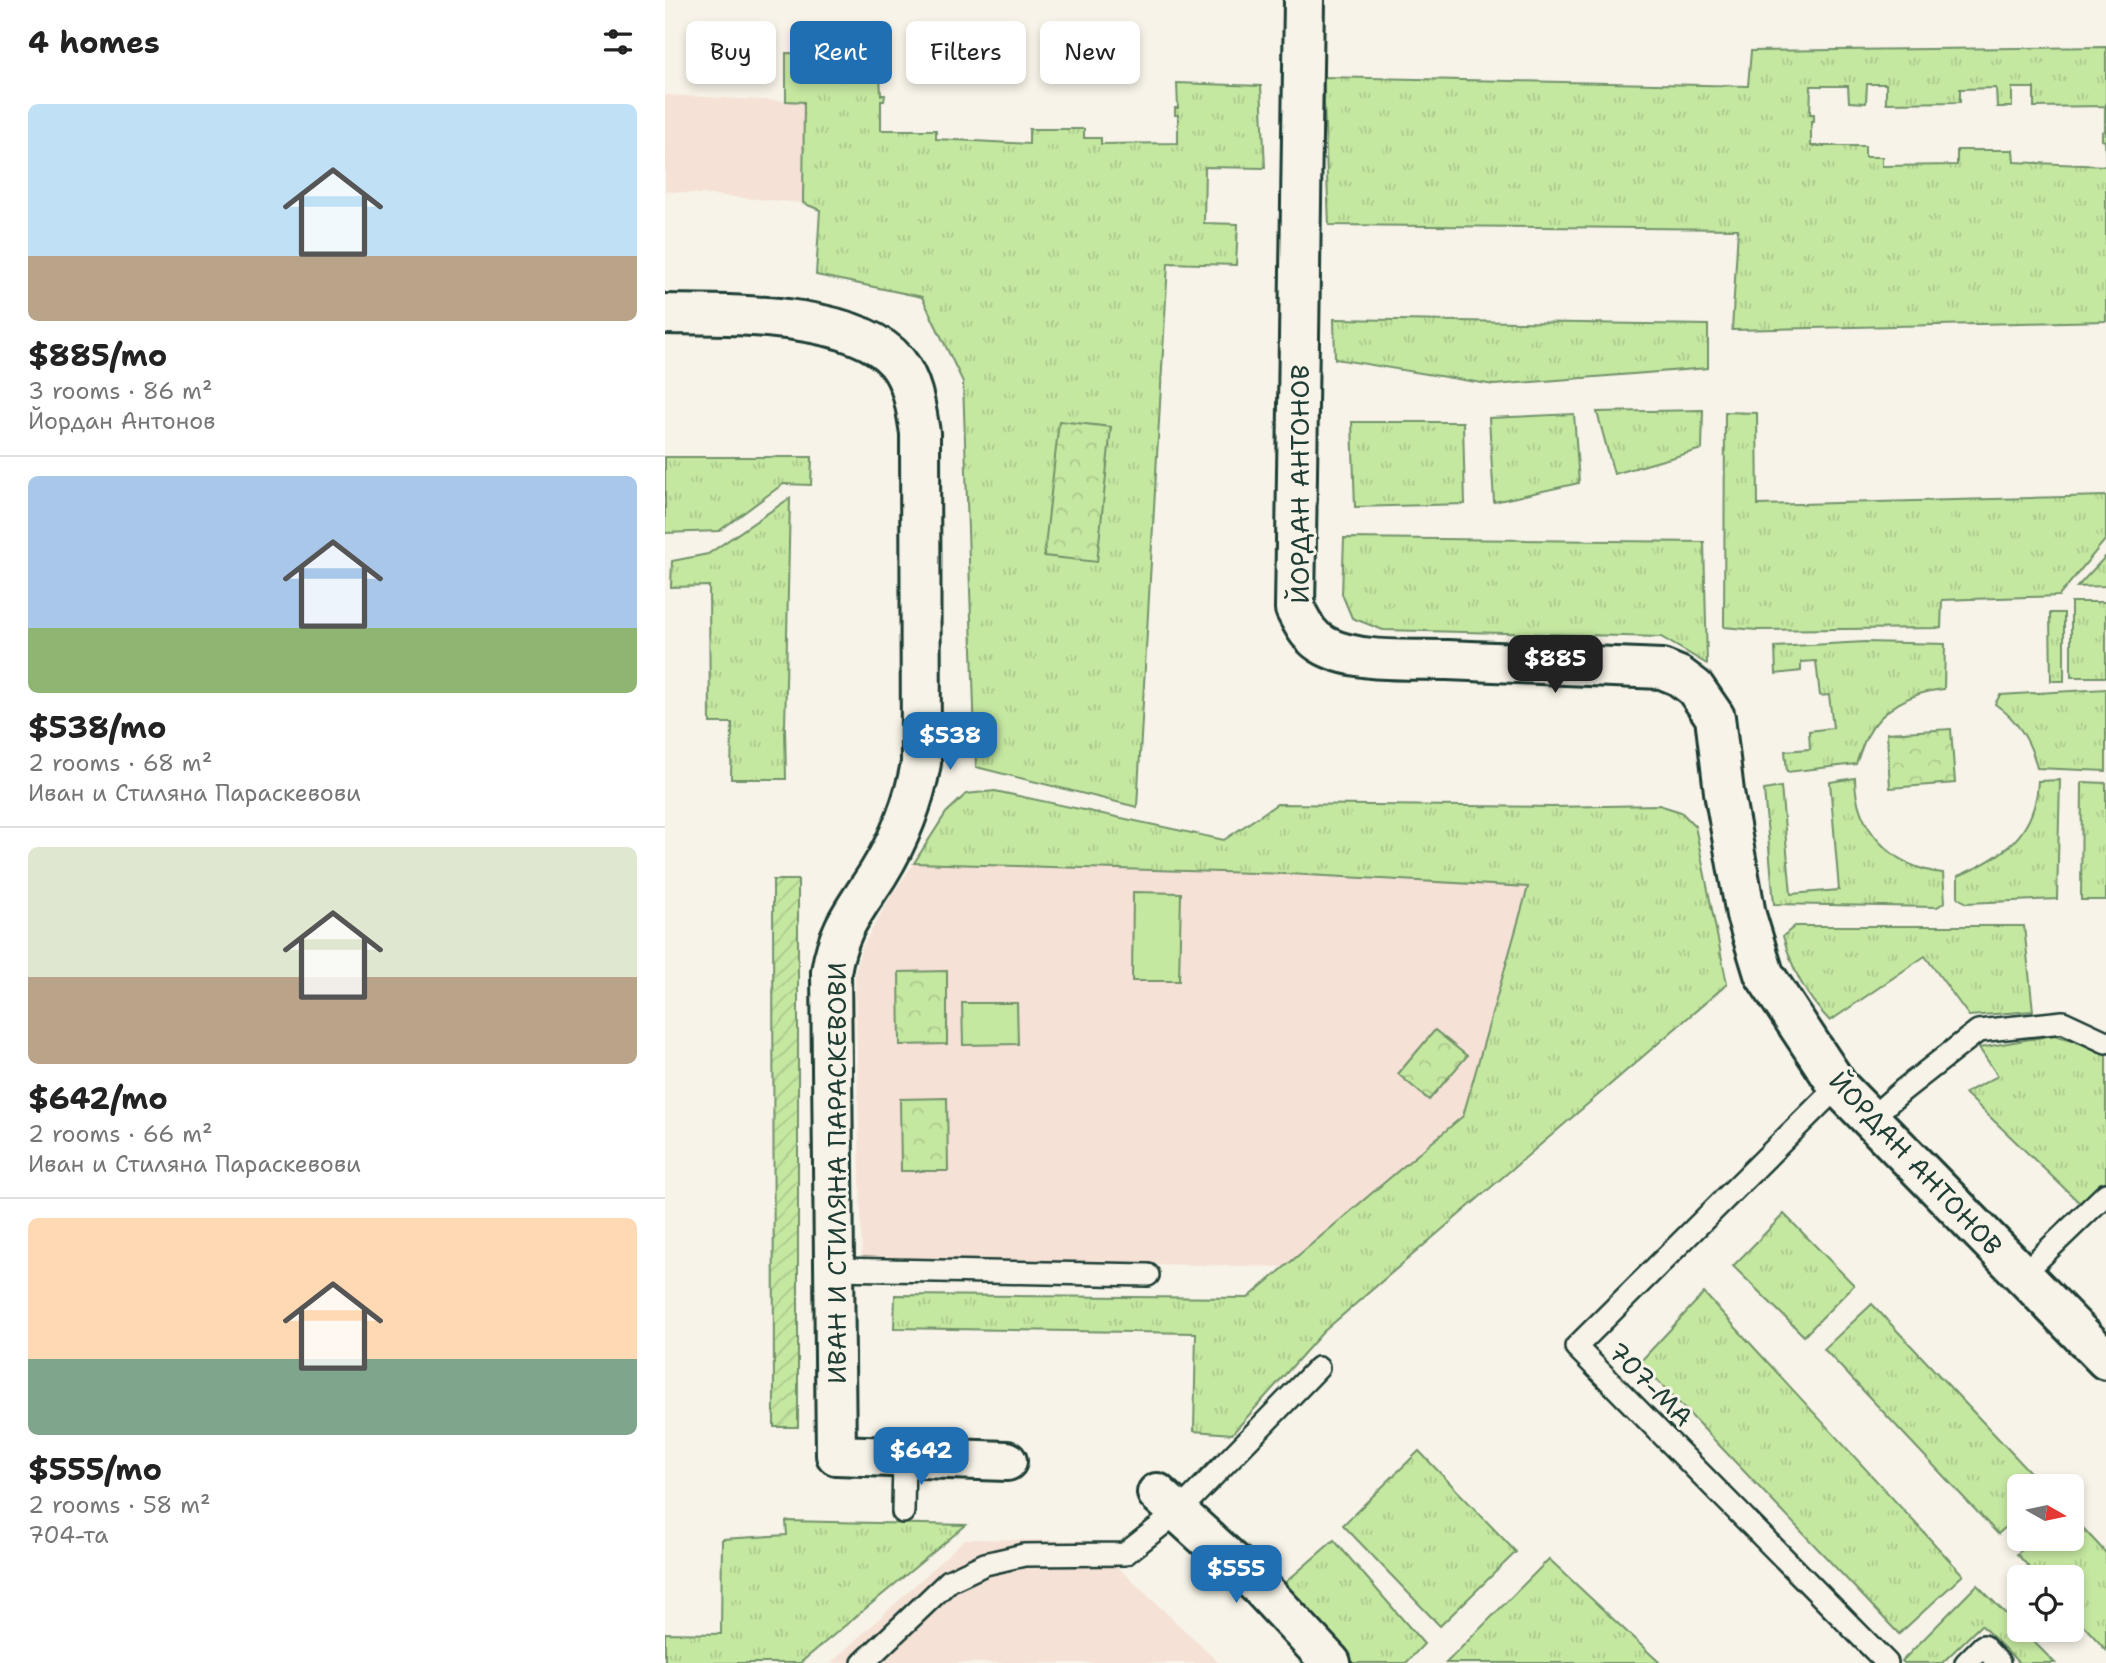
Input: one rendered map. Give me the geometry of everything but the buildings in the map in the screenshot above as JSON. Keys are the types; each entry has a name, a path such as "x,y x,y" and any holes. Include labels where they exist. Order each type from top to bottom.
{"street":[{"name":"ЙОРДАН АНТОНОВ","path":"1304,0 1295,609 1312,638 1346,654 1662,669 1679,676 1692,686 1704,698 1715,717 1724,792 1746,915 1764,974 1837,1086 2106,1360"},
{"name":"ИВАН И СТИЛЯНА ПАРАСКЕВОВИ","path":"665,314 776,319 827,326 852,334 873,343 897,363 906,376 916,404 920,433 922,502 921,763 916,791 901,830 877,875 853,909 834,953 831,972 837,1455 904,1457"},
{"path":"904,1457 1007,1461"},
{"path":"1168,1502 1261,1587 1331,1663"}],"lane":[{"path":"1869,1120 1979,1031 2063,1022 2106,1042"},
{"name":"707-МА","path":"1837,1086 1576,1347 1887,1663"},
{"path":"2022,1275 2106,1194"},
{"path":"835,1269 1148,1275"},
{"path":"863,1663 949,1581 985,1564 1024,1555 1125,1554 1168,1502 1318,1368"},
{"path":"903,1512 904,1457"},
{"path":"1966,1663 1983,1646 2000,1663"}],"shaded area":[{"path":"665,95 804,102 803,203 665,191"},
{"path":"914,863 1289,874 1528,886 1463,1116 1287,1267 862,1258 855,974 861,949"},
{"path":"965,1539 1090,1541 1219,1663 831,1663"}],"green space":[{"path":"2106,47 2106,166 2106,321 1732,330 1738,229 1329,225 1323,77 1748,86 1751,51","holes":["1867,84 1886,84 1886,103 1960,102 1960,89 1996,88 1997,107 2012,107 2012,88 2034,88 2034,107 2105,106 2105,131 2102,132 2102,140 2105,141 2106,166 2014,162 2013,150 1957,150 1957,165 1882,166 1882,157 1865,157 1865,146 1811,146 1811,121 1814,121 1814,114 1810,114 1811,86 1848,86 1849,102 1866,103"]},
{"path":"786,53 790,53 790,84 880,84 881,95 885,95 884,101 881,101 881,130 936,130 936,139 1029,144 1029,129 1084,129 1084,138 1101,138 1101,144 1178,143 1178,115 1175,115 1175,108 1178,108 1177,83 1261,86 1265,168 1205,167 1204,223 1238,224 1236,265 1168,263 1137,807 976,767 963,382 922,297 816,275 820,210 803,203 804,102 786,101"},
{"path":"1334,319 1708,325 1708,368 1494,385 1335,359"},
{"path":"1703,410 1702,449 1614,474 1597,412"},
{"path":"1725,412 1757,413 1758,505 2106,496 2106,539 2059,596 1942,600 1941,628 1757,630 1724,627"},
{"path":"1574,414 1579,483 1494,502 1489,418"},
{"path":"1059,421 1111,427 1097,562 1044,556"},
{"path":"1352,422 1463,422 1465,504 1355,507"},
{"path":"665,457 812,457 811,485 783,484 719,531 665,533"},
{"path":"790,498 786,779 731,779 732,723 710,723 709,586 671,587 672,561 708,554"},
{"path":"1344,538 1704,542 1707,664 1661,637 1383,630 1352,618 1342,594"},
{"path":"2106,556 2106,586 2077,587"},
{"path":"2071,602 2106,602 2106,677 2071,677"},
{"path":"2050,613 2064,613 2064,681 2051,681"},
{"path":"1865,642 1945,644 1944,689 1909,698 1889,710 1872,727 1856,764 1787,772 1785,751 1810,749 1809,731 1833,728 1829,695 1820,696 1816,661 1801,662 1801,671 1776,674 1775,647"},
{"path":"2106,689 2106,771 2037,768 2022,732 1995,704 2000,695"},
{"path":"1951,729 1955,783 1890,788 1887,733"},
{"path":"1855,778 1862,814 1880,843 1908,863 1943,873 1945,902 1937,907 1774,904 1764,790 1781,787 1791,894 1839,890 1830,782"},
{"path":"2060,780 2057,899 1967,903 1958,898 1958,876 2003,852 2024,829 2036,800 2038,781"},
{"path":"2082,782 2106,783 2106,900 2081,900"},
{"path":"995,791 1224,840 1277,804 1551,807 1659,805 1681,812 1695,826 1727,984 1323,1332 1232,1434 1194,1431 1196,1333 894,1328 895,1295 1248,1298 1463,1116 1528,887 1289,874 914,863 946,813 966,794"},
{"path":"773,880 798,880 798,1427 774,1427"},
{"path":"1133,892 1181,893 1179,981 1132,981"},
{"path":"1795,926 2024,926 2033,1011 1969,1016 1925,956 1830,1021 1806,991 1791,960 1783,936"},
{"path":"947,971 947,1044 900,1045 899,972"},
{"path":"962,1003 1017,1003 1018,1044 963,1045"},
{"path":"1435,1030 1467,1056 1429,1100 1398,1074"},
{"path":"2054,1035 2106,1049 2106,1184 2085,1208 1965,1093 1998,1076 1979,1048"},
{"path":"947,1098 948,1171 901,1171 900,1099"},
{"path":"1784,1214 1854,1285 1804,1336 1733,1266"},
{"path":"1704,1293 1963,1575 1899,1634 1640,1362"},
{"path":"1872,1304 2032,1474 2007,1474 2007,1526 1998,1534 1824,1349"},
{"path":"1419,1451 1516,1552 1440,1626 1343,1525"},
{"path":"786,1521 966,1525 800,1663 665,1663 665,1633 721,1634 722,1539 787,1535"},
{"path":"2084,1529 2106,1553 2106,1650 2084,1626 2084,1565 2027,1565 2017,1554 2020,1551 2084,1551"},
{"path":"1334,1540 1424,1644 1406,1663 1347,1663 1279,1588"},
{"path":"1549,1559 1660,1663 1446,1663"},
{"path":"1977,1585 2007,1615 2007,1642 2034,1642 2055,1663 2019,1663 1981,1625 1942,1663 1902,1661"}]}
